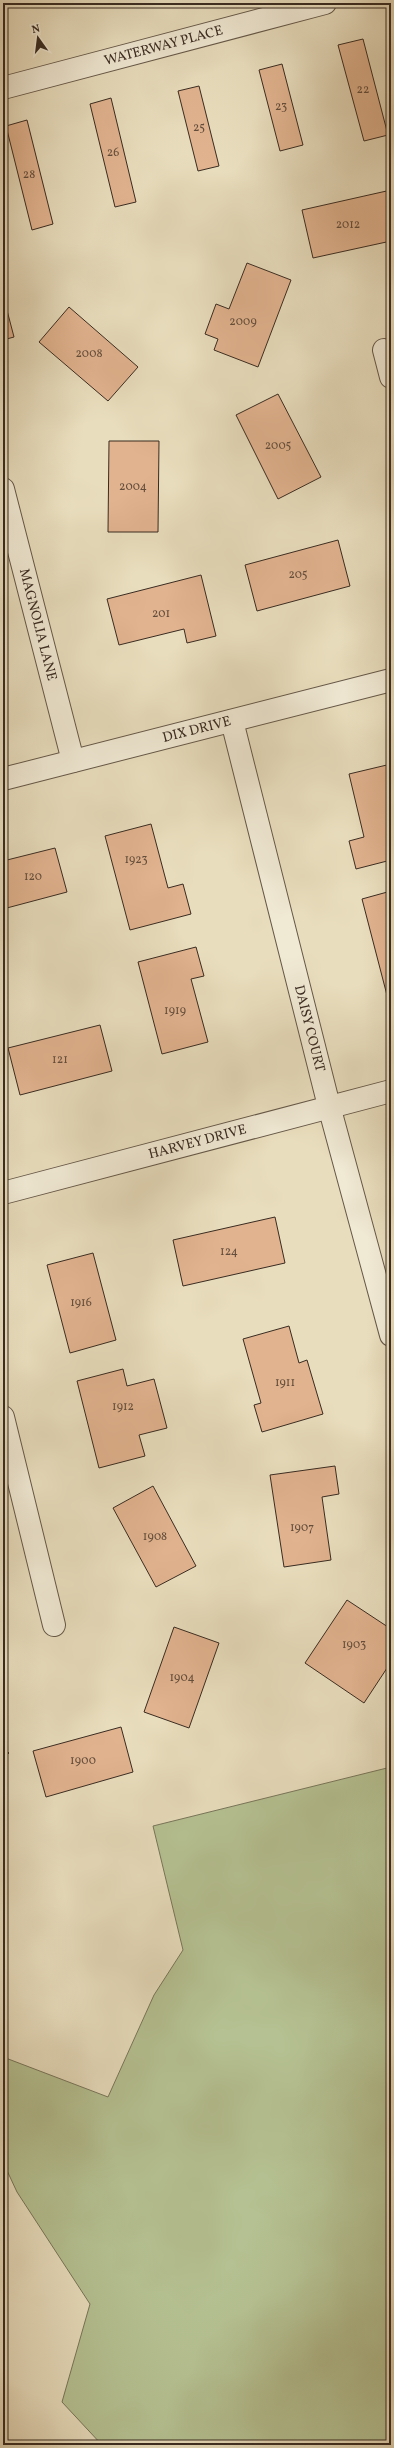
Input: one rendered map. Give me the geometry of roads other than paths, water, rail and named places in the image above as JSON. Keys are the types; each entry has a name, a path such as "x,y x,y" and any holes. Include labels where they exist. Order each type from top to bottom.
{"street":[{"name":"WATERWAY PLACE","path":"3,88 325,3"},
{"path":"384,350 391,377"},
{"name":"MAGNOLIA LANE","path":"3,489 73,761"},
{"name":"DIX DRIVE","path":"3,779 391,680"},
{"name":"DAISY COURT","path":"232,721 329,1106 391,1335"},
{"name":"HARVEY DRIVE","path":"3,1193 329,1106 391,1091"},
{"path":"3,1417 54,1625"}]}
